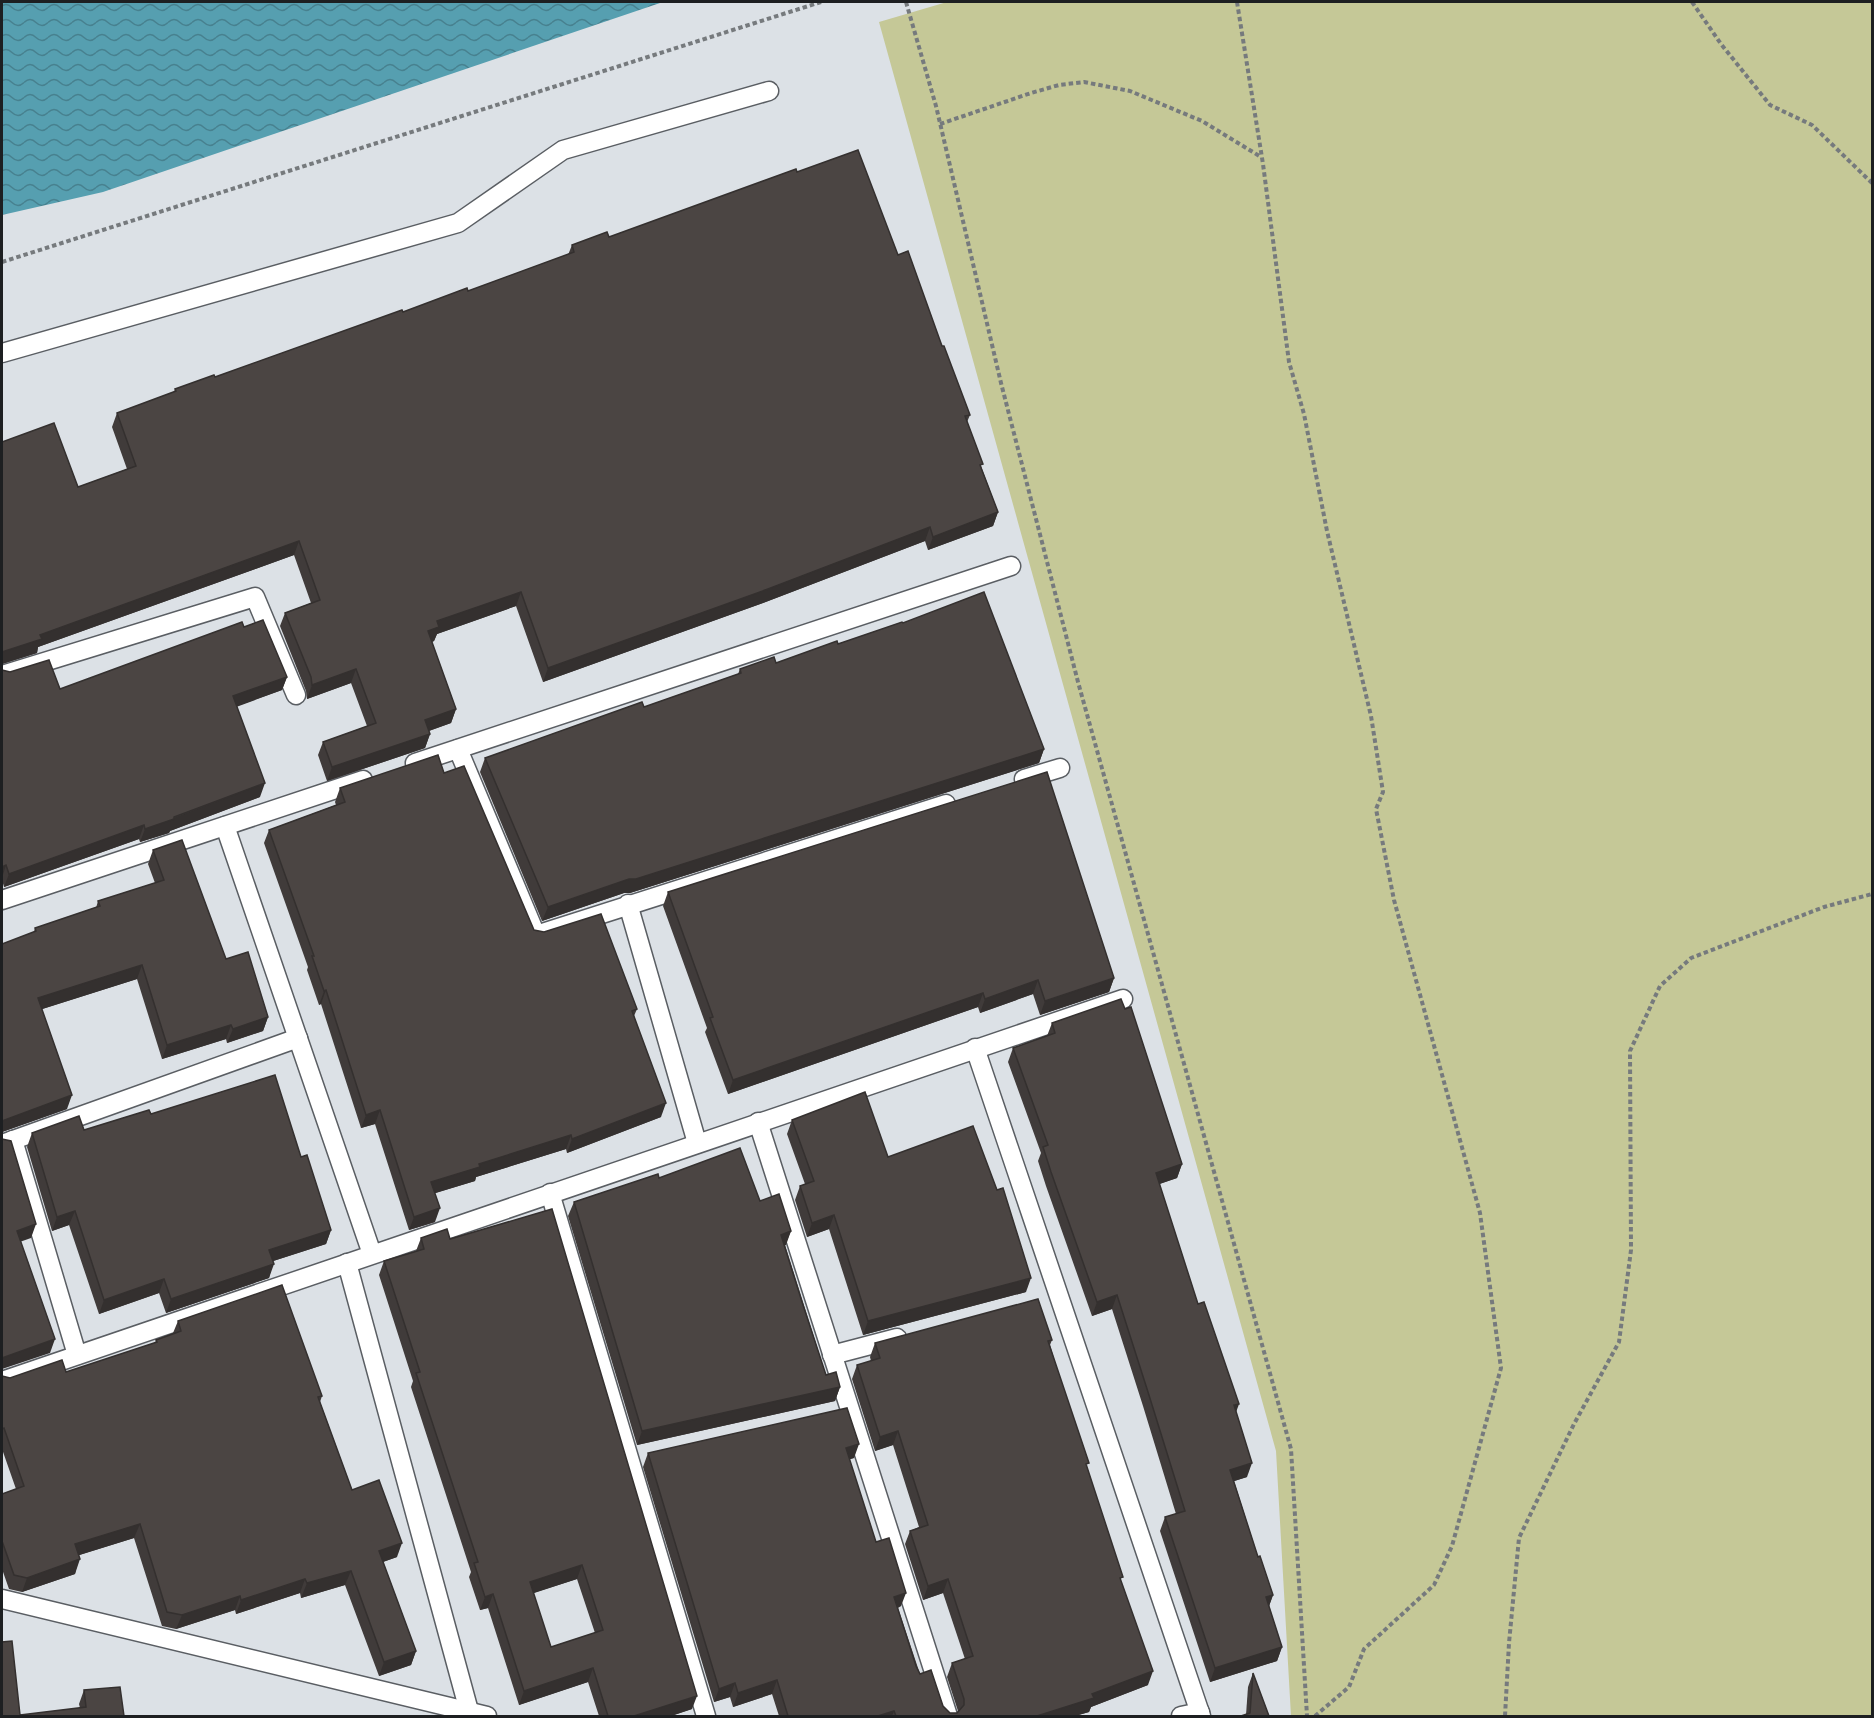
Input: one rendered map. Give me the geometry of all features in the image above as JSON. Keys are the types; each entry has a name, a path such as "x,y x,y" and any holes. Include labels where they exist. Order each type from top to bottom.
{"lane":[{"path":"2,353 458,223 564,150 770,91"},
{"path":"402,768 1011,566"},
{"path":"2,675 255,597 296,695"},
{"path":"458,749 536,935 957,800"},
{"path":"1003,786 1060,768"},
{"path":"2,900 380,775"},
{"path":"225,826 372,1254"},
{"path":"628,904 697,1143"},
{"path":"2,1381 1123,999"},
{"path":"77,1355 7,1142 298,1038"},
{"path":"975,1048 1053,1296 1200,1714 1181,1716"},
{"path":"758,1122 832,1355 844,1410 948,1716"},
{"path":"550,1193 636,1457 706,1716"},
{"path":"346,1263 469,1711"},
{"path":"832,1355 912,1334"},
{"path":"2,1599 488,1716"}],"path":[{"path":"2,262 821,2"},
{"path":"906,2 940,124 1004,395 1078,682 1291,1449 1307,1716"},
{"path":"1237,2 1262,158 1289,362 1304,414 1327,531 1371,716 1383,792 1376,809 1397,912 1480,1213 1501,1368 1452,1546 1434,1585 1364,1649 1349,1687 1315,1716"},
{"path":"1692,2 1721,44 1770,105 1812,125 1872,183"},
{"path":"940,124 1031,93 1059,85 1084,82 1130,90 1202,121 1262,158"},
{"path":"1505,1716 1519,1538 1574,1424 1618,1342 1631,1250 1630,1051 1660,986 1691,958 1824,907 1872,894"}],"green space":[{"path":"947,2 1872,2 1872,1716 1291,1716 1276,1451 879,22"}],"water":[{"path":"2,2 663,2 103,192 2,215"}],"building":[{"path":"858,150 898,255 908,251 970,415 965,416 998,512 933,537 930,527 768,589 548,668 521,592 437,621 439,627 428,631 456,709 425,720 430,734 332,767 323,742 376,723 356,669 312,685 311,677 285,613 320,600 299,541 40,635 42,639 2,652 2,442 54,423 78,487 136,466 117,413 214,375 215,377 467,288 468,291 574,252 572,245 607,232 609,237 796,169 797,172"},
{"path":"984,592 1044,749 636,879 629,879 548,907 485,758 642,702 644,707 741,673 740,669 774,657 776,663 837,641 838,644 903,623"},
{"path":"263,620 287,677 233,696 265,783 174,817 174,819 145,829 144,825 9,874 6,865 2,867 2,670 10,672 49,660 60,689 242,622 244,627"},
{"path":"438,755 444,773 464,766 534,930 544,932 601,914 637,1009 632,1011 666,1103 572,1139 571,1135 431,1182 440,1208 414,1217 380,1110 366,1115 326,990 324,991 312,956 314,956 269,830 345,802 340,788"},
{"path":"1047,772 1114,978 1045,1001 1038,980 985,999 983,993 733,1080 668,892"},
{"path":"182,840 226,959 248,952 268,1017 233,1029 231,1025 167,1045 142,965 38,998 72,1095 2,1121 2,944 36,931 35,928 100,906 98,901 164,880 153,850"},
{"path":"1121,999 1125,1009 1131,1007 1182,1164 1156,1173 1198,1304 1204,1302 1239,1404 1234,1405 1252,1463 1230,1470 1258,1557 1260,1556 1273,1595 1266,1597 1282,1647 1215,1668 1165,1517 1185,1511 1117,1295 1097,1302 1051,1172 1043,1147 1048,1145 1013,1048 1055,1033 1052,1023"},
{"path":"275,1075 301,1157 307,1155 331,1230 269,1250 274,1264 171,1299 164,1279 104,1300 75,1211 57,1217 32,1133 79,1116 84,1130 149,1110 151,1114"},
{"path":"865,1092 888,1157 973,1126 997,1190 1003,1188 1031,1278 868,1321 834,1215 812,1223 800,1186 814,1181 792,1120"},
{"path":"2,1139 11,1141 36,1224 17,1231 55,1339 2,1358"},
{"path":"740,1148 760,1201 779,1194 791,1231 781,1235 803,1305 826,1375 836,1372 840,1387 642,1431 574,1202 658,1174 659,1178"},
{"path":"552,1209 697,1696 634,1716 608,1716 593,1668 524,1691 493,1594 485,1597 474,1563 478,1562 416,1373 420,1372 384,1261 424,1249 421,1238 447,1229 450,1239","holes":["582,1565 603,1630 551,1647 530,1582"]},
{"path":"282,1285 322,1396 318,1397 352,1490 379,1480 402,1543 379,1551 416,1651 384,1662 351,1571 307,1583 305,1579 241,1600 240,1596 182,1615 167,1612 140,1524 75,1544 80,1559 27,1578 14,1575 2,1541 2,1494 24,1486 4,1428 2,1429 2,1376 10,1378 62,1360 66,1372 157,1342 156,1340 181,1331 178,1321"},
{"path":"1038,1299 1052,1340 1048,1341 1089,1463 1086,1464 1123,1577 1120,1578 1153,1671 1092,1694 1094,1698 1037,1716 896,1716 894,1711 878,1716 788,1716 777,1680 738,1693 735,1683 719,1689 648,1453 847,1408 859,1444 846,1448 876,1542 889,1538 906,1593 894,1597 916,1666 920,1674 931,1670 943,1706 950,1713 957,1713 964,1705 964,1699 952,1663 973,1656 948,1579 928,1586 910,1531 928,1525 898,1431 880,1437 857,1365 880,1358 875,1343"},
{"path":"12,1641 20,1715 86,1707 84,1690 120,1687 124,1716 2,1716 2,1642"},
{"path":"1253,1673 1269,1716 1241,1716 1250,1713"}]}
